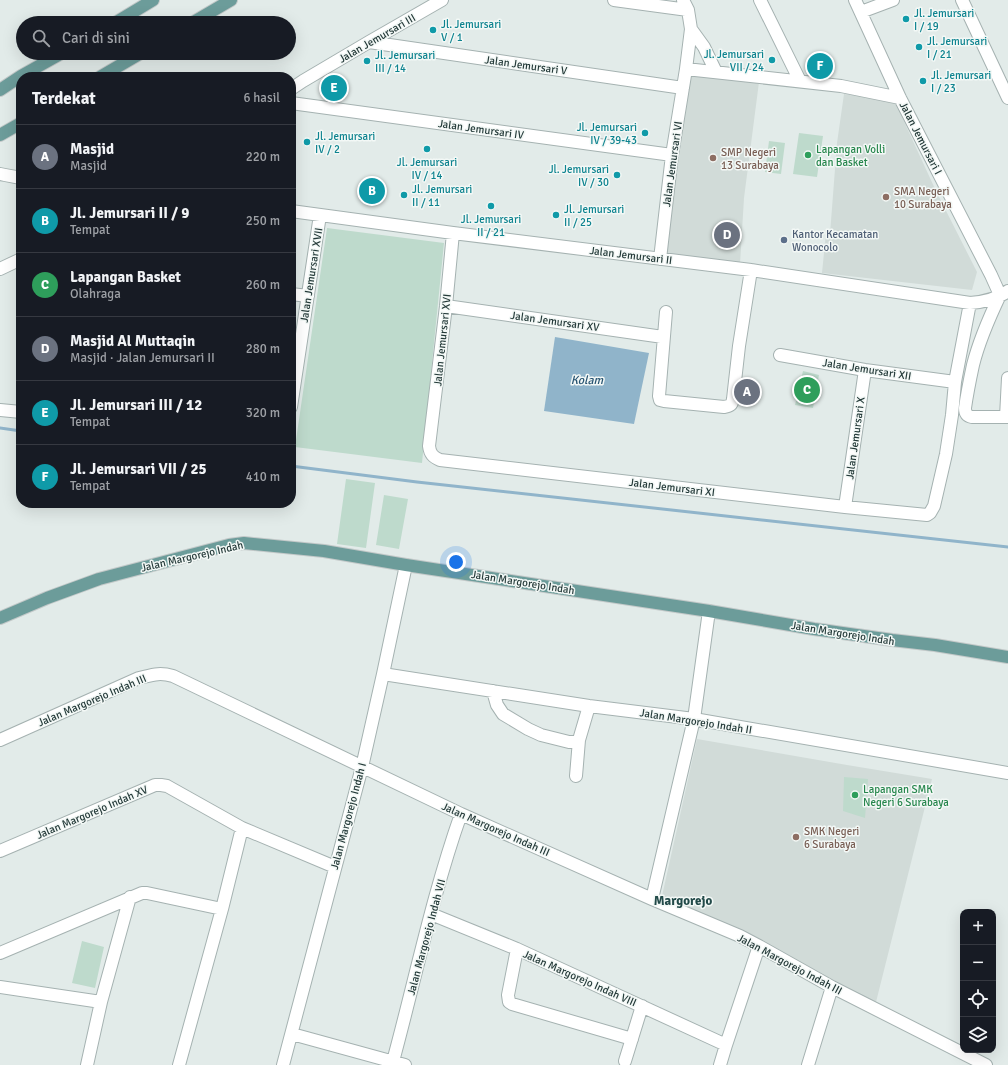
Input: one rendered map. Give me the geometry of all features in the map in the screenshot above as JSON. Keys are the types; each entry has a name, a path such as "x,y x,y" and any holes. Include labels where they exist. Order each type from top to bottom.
{"main road":[{"path":"127,16 153,0"},
{"path":"204,16 231,0"},
{"path":"30,72 50,60"},
{"path":"109,72 129,60"},
{"path":"0,90 16,80"},
{"path":"0,135 16,126"},
{"name":"Jalan Margorejo Indah","path":"1,615 99,580 230,545 244,543 324,551 406,565 709,611 814,629 935,645 1008,657"}],"street":[{"name":"Jalan Jemursari III","path":"296,86 442,0"},
{"name":"Jalan Jemursari VI","path":"614,0 685,5 691,29 672,155 660,259"},
{"path":"760,0 800,81"},
{"name":"Jalan Jemursari I","path":"855,0 900,98 992,274 1004,293"},
{"path":"861,12 893,0"},
{"path":"962,0 1008,98"},
{"name":"Jalan Jemursari VI","path":"691,29 704,47 716,72"},
{"name":"Jalan Jemursari V","path":"369,42 683,88"},
{"path":"686,69 840,86 900,98"},
{"name":"Jalan Jemursari IV","path":"296,104 672,155"},
{"path":"0,174 16,177"},
{"name":"Jalan Jemursari II","path":"296,212 751,270 970,303 987,301 1004,293"},
{"name":"Jalan Jemursari XVII","path":"296,374 320,215"},
{"name":"Jalan Jemursari XVI","path":"429,446 446,306 453,233"},
{"path":"0,269 16,261"},
{"path":"666,312 663,337 660,400 724,407 730,406 733,399 751,270"},
{"path":"1004,293 989,319 979,345 973,365 965,408 967,415 972,417 1007,417 1008,378"},
{"path":"296,295 308,296"},
{"path":"955,382 970,303"},
{"name":"Jalan Jemursari XV","path":"446,306 663,337"},
{"name":"Jalan Jemursari XII","path":"780,355 865,370 955,382"},
{"name":"Jalan Jemursari X","path":"845,507 865,370"},
{"name":"Jalan Jemursari XI","path":"429,446 434,458 440,460 924,515 930,513 932,510 944,461 952,415 955,382"},
{"path":"0,410 16,412"},
{"name":"Jalan Margorejo Indah I","path":"283,1065 362,767 406,565"},
{"path":"652,899 694,720 709,611"},
{"name":"Jalan Margorejo Indah III","path":"0,740 139,678 156,674 173,676 461,814 652,899 740,936 832,987 986,1065"},
{"name":"Jalan Margorejo Indah II","path":"383,674 589,706 694,720 1008,773"},
{"path":"493,691 497,705 503,714 528,729 541,735 569,742 576,742 579,740"},
{"path":"576,776 579,740 589,706"},
{"name":"Jalan Margorejo Indah XV","path":"0,851 155,785 161,785 167,786 242,828 335,867"},
{"name":"Jalan Margorejo Indah VII","path":"397,1064 431,914 461,814"},
{"path":"179,1065 222,910 242,828"},
{"path":"0,953 142,893 222,910"},
{"path":"87,1065 101,1002 130,897"},
{"name":"Jalan Margorejo Indah VIII","path":"431,914 517,950 726,1045"},
{"path":"720,1065 759,946"},
{"name":"Jalan Margorejo Indah VIII","path":"517,950 508,995 509,1002 632,1039"},
{"path":"0,987 101,1002"},
{"path":"808,1065 832,987"},
{"name":"Jalan Margorejo Indah VIII","path":"625,1061 642,1006"},
{"path":"292,1034 397,1064"}],"shaded area":[{"name":"SMP Negeri 13 Surabaya","path":"690,74 759,82 744,198 740,264 663,254"},
{"name":"SMA Negeri 10 Surabaya","path":"844,94 893,99 895,102 936,191 977,272 972,290 822,273 826,233 830,234 837,143"},
{"name":"SMK Negeri 6 Surabaya","path":"697,739 932,779 876,1002 662,896"}],"green space":[{"name":"Lapangan Volli dan Basket","path":"799,133 823,136 817,177 793,174"},
{"name":"Lapangan Volli dan Basket","path":"769,141 785,143 781,174 765,172"},
{"path":"327,228 444,243 422,463 296,447"},
{"path":"803,371 819,375 813,408 795,405"},
{"path":"346,479 375,483 366,548 337,544"},
{"path":"384,495 408,499 399,549 376,545"},
{"name":"Lapangan SMK Negeri 6 Surabaya","path":"844,777 868,779 865,818 843,811"},
{"path":"82,941 104,947 95,988 72,983"}],"water":[{"name":"Kolam","path":"555,337 649,353 634,424 544,411"}],"waterway":[{"path":"0,428 16,430"},
{"path":"296,467 417,482 1008,547"}],"place":[{"name":"Jl. Jemursari I / 19","path":"906,19"},
{"name":"Jl. Jemursari V / 1","path":"433,30"},
{"name":"Jl. Jemursari I / 21","path":"919,47"},
{"name":"Jl. Jemursari VII / 24","path":"772,60"},
{"name":"Jl. Jemursari III / 14","path":"367,61"},
{"name":"Jl. Jemursari VII / 25","path":"820,66"},
{"name":"Jl. Jemursari I / 23","path":"923,81"},
{"name":"Jl. Jemursari III / 12","path":"334,88"},
{"name":"Jl. Jemursari IV / 39-43","path":"645,133"},
{"name":"Jl. Jemursari IV / 2","path":"307,142"},
{"name":"Jl. Jemursari IV / 14","path":"427,149"},
{"name":"Lapangan Volli dan Basket","path":"808,155"},
{"name":"SMP Negeri 13 Surabaya","path":"713,158"},
{"name":"Jl. Jemursari IV / 30","path":"617,175"},
{"name":"Jl. Jemursari II / 9","path":"372,191"},
{"name":"Jl. Jemursari II / 11","path":"404,195"},
{"name":"SMA Negeri 10 Surabaya","path":"886,197"},
{"name":"Jl. Jemursari II / 21","path":"491,206"},
{"name":"Jl. Jemursari II / 25","path":"556,215"},
{"name":"Masjid Al Muttaqin","path":"727,235"},
{"name":"Kantor Kecamatan Wonocolo","path":"784,240"},
{"name":"Lapangan Basket","path":"807,390"},
{"name":"Masjid","path":"747,392"},
{"name":"Lapangan SMK Negeri 6 Surabaya","path":"855,795"},
{"name":"SMK Negeri 6 Surabaya","path":"796,837"}],"district":[{"name":"Margorejo","path":"683,900"}]}
